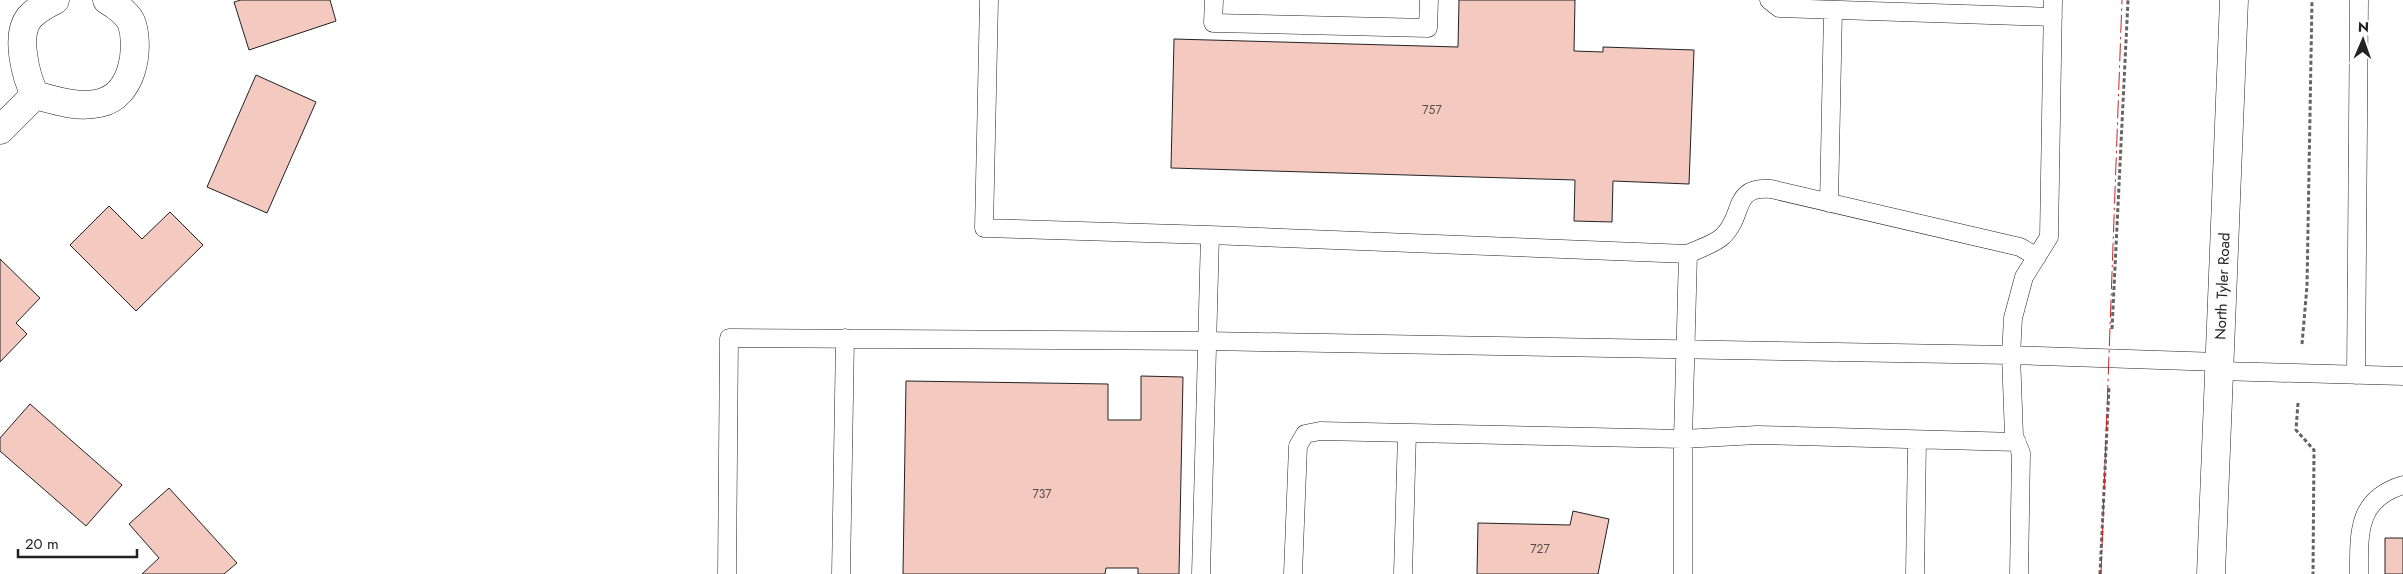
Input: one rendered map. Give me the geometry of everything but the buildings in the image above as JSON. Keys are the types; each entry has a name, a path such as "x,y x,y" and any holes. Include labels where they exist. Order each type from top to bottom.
{"main road":[{"path":"55,0 28,19 22,40 28,81 35,95 57,101 82,104 102,103 119,93 128,80 134,60 132,23 116,5 108,0"},
{"name":"North Tyler Road","path":"2211,574 2234,0"},
{"path":"0,130 35,95"}],"lane":[{"path":"989,0 984,228 1688,254 1723,237 1735,219 1744,196 1756,188 1771,189 2020,247 2037,257"},
{"path":"1214,0 1213,24 1428,28 1429,0"},
{"path":"1770,0 1779,8 1833,10 2053,9 2049,237 2024,277 2013,318 2011,356 2014,436 2021,453 2018,574"},
{"path":"2356,375 2359,0"},
{"path":"1829,203 1833,10"},
{"path":"1201,574 1210,235"},
{"path":"1683,574 1683,439 1688,254"},
{"path":"727,574 729,338 1207,340 2011,356 2111,359 2300,373 2403,376"},
{"path":"841,574 845,338"},
{"path":"1294,574 1298,446 1305,434 1320,431 1683,439 1758,435 2017,442"},
{"path":"1403,574 1407,433"},
{"path":"1915,574 1917,440"},
{"path":"2359,574 2361,527 2370,504 2386,490 2403,485"}],"path":[{"path":"2100,574 2128,0"},
{"path":"2312,0 2307,286 2296,430 2314,450 2313,574"}],"power":[{"path":"2101,574 2122,0"}]}
